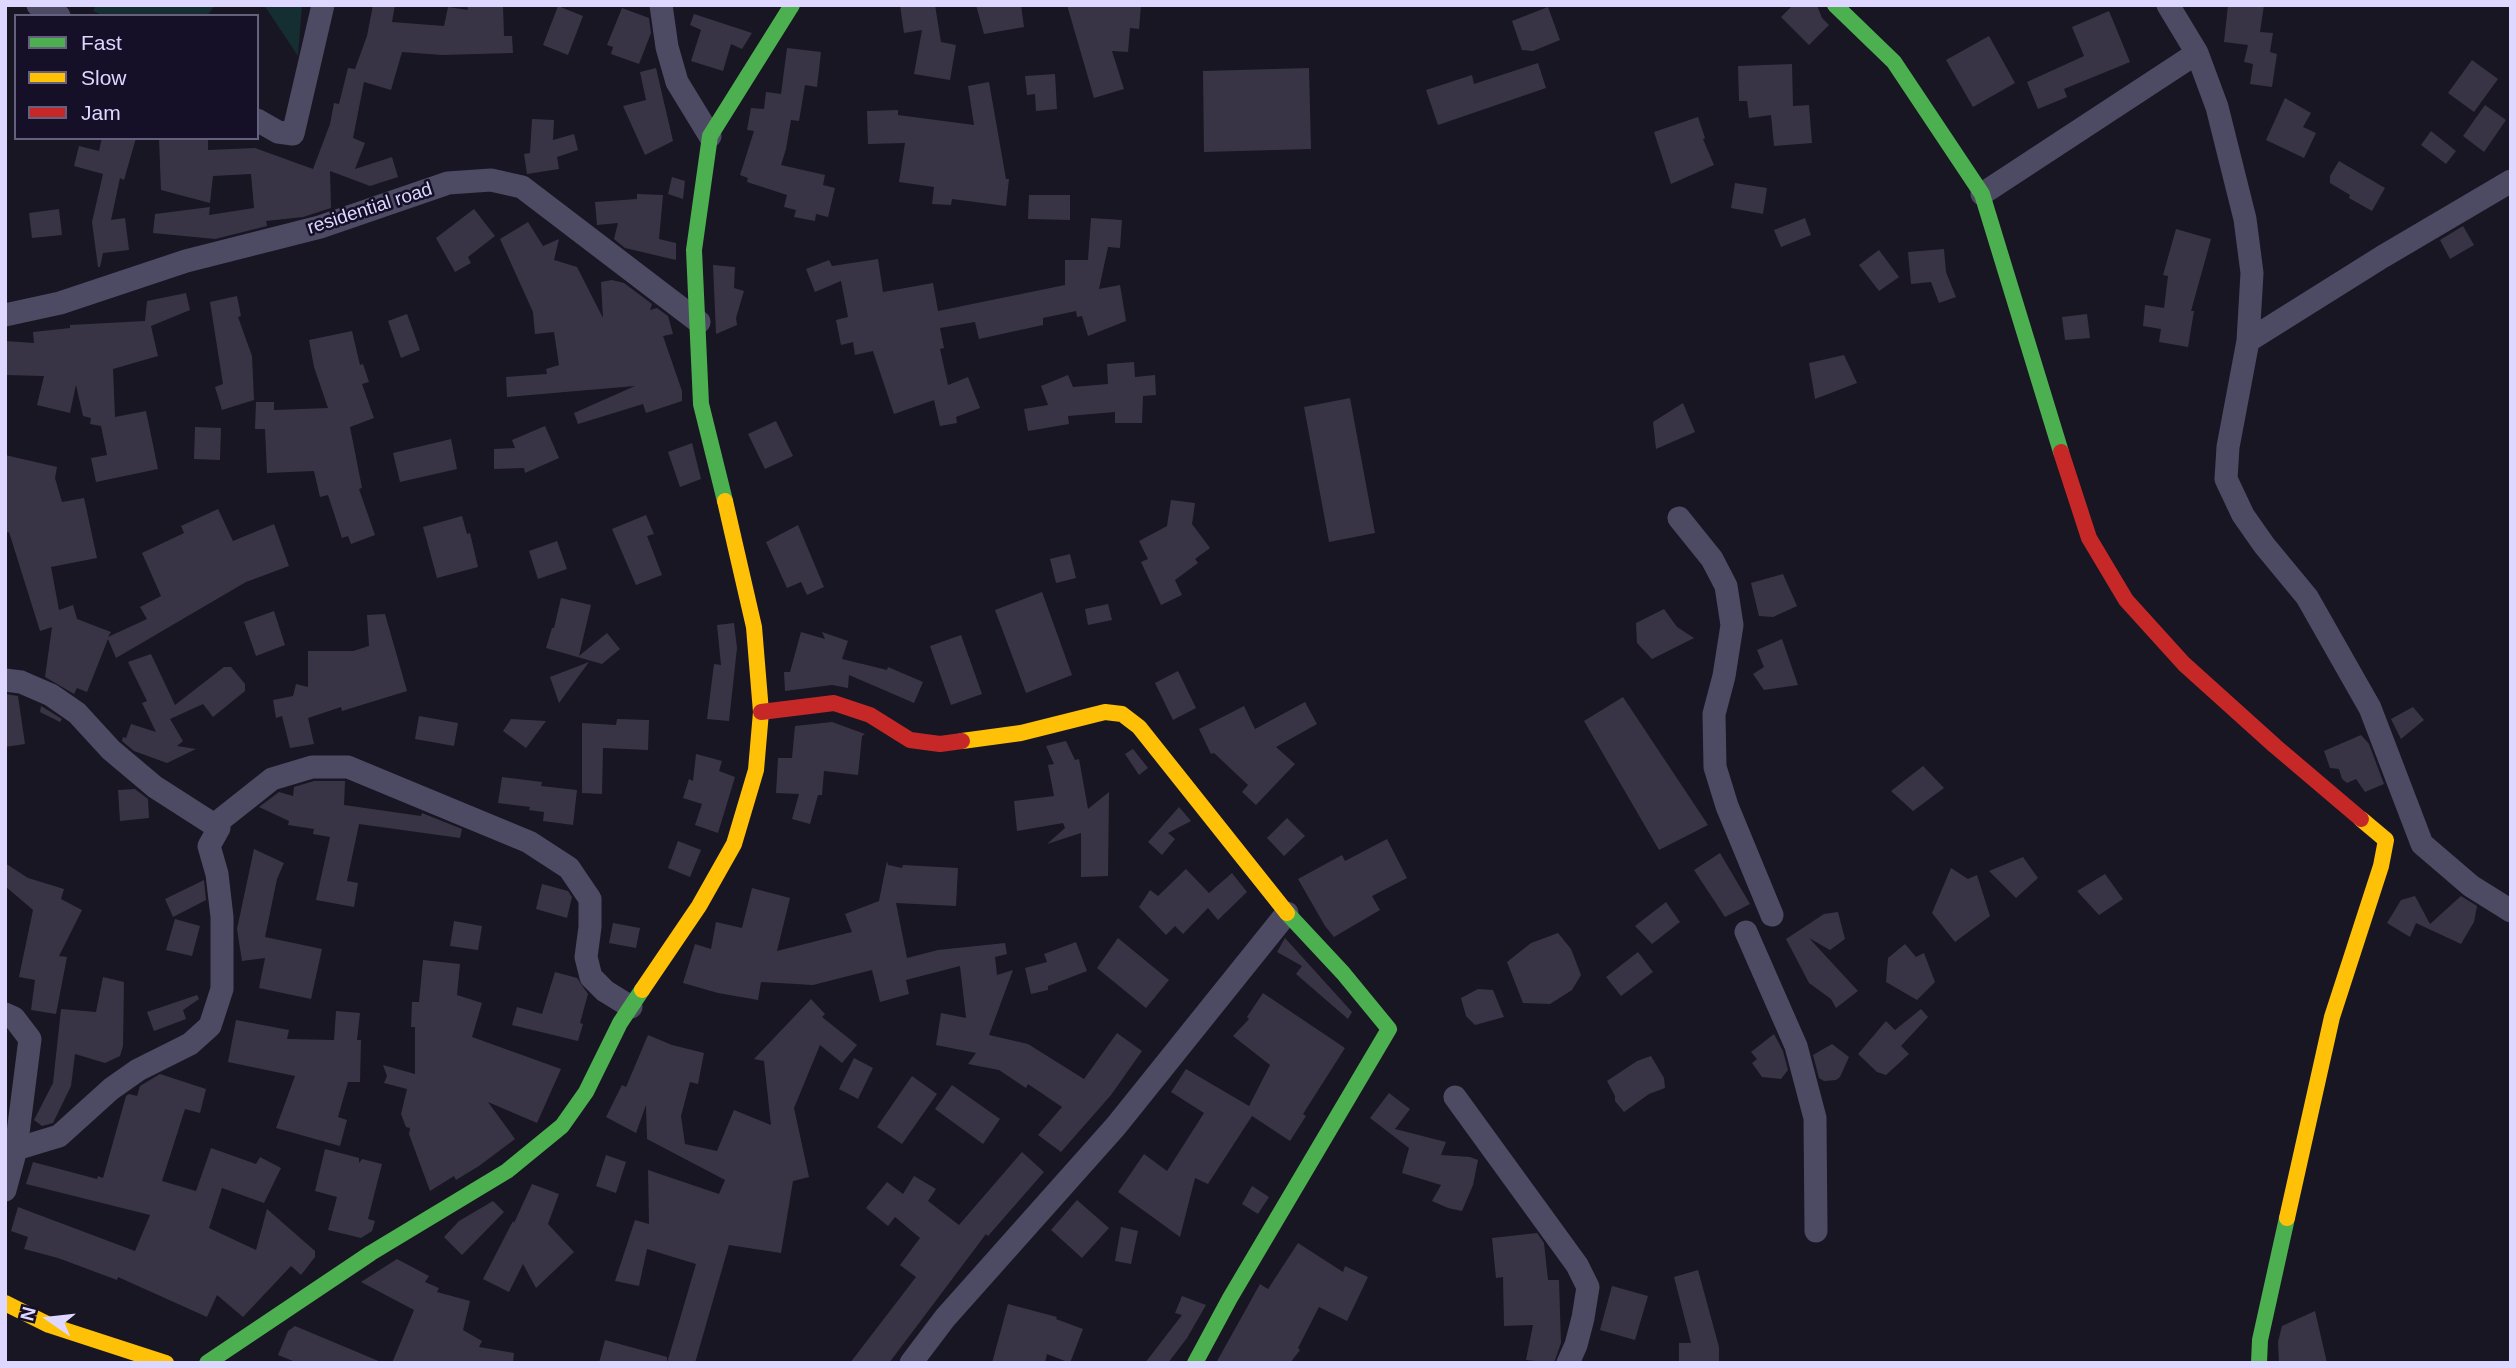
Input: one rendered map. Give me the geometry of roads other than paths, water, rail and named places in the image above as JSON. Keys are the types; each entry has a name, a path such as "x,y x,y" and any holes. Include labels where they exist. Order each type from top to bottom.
{"street":[{"path":"38,5 55,14"},
{"path":"259,121 278,132 293,134 323,5"},
{"path":"661,5 667,47 677,82 710,136"},
{"path":"207,1363 360,1260 507,1171 562,1126 586,1092 620,1023 699,906 734,844 756,771 761,712 754,627 701,404 694,250 710,136 792,5"},
{"path":"1835,5 1894,62 1982,194 2089,538 2126,600 2185,664 2274,746 2386,840 2381,866 2332,1017 2260,1340 2259,1363"},
{"path":"2168,5 2197,53 2217,107 2245,219 2252,273 2248,341 2228,447 2227,479 2243,515 2263,545 2307,597 2370,708 2422,844 2471,886 2511,911"},
{"path":"1982,194 2197,53"},
{"name":"residential road","path":"5,315 60,303 186,261 320,227 448,183 491,180 522,187 699,322"},
{"path":"2248,341 2382,257 2511,181"},
{"path":"1679,518 1712,559 1726,586 1732,625 1724,676 1714,714 1715,766 1727,806 1772,915"},
{"path":"5,680 21,682 51,695 77,713 111,750 155,787 219,828"},
{"path":"761,712 834,703 870,715 910,740 940,744 1021,733 1105,712 1122,714 1139,727 1287,914 1343,973 1389,1029 1230,1298 1195,1363"},
{"path":"16,1149 59,1136 111,1089 138,1070 190,1044 210,1026 222,989 222,918 217,874 209,846 219,828 219,821 272,779 312,767 348,767 529,842 569,868 590,899 586,957 591,977 605,991 632,1007"},
{"path":"911,1363 945,1318 1116,1126 1287,914"},
{"path":"1746,932 1796,1046 1815,1118 1816,1231"},
{"path":"5,1014 14,1018 30,1039 16,1149 5,1190"},
{"path":"1455,1097 1577,1265 1588,1287 1576,1345 1568,1363"},
{"path":"5,1304 152,1363"},
{"path":"93,1339 166,1363"}]}
